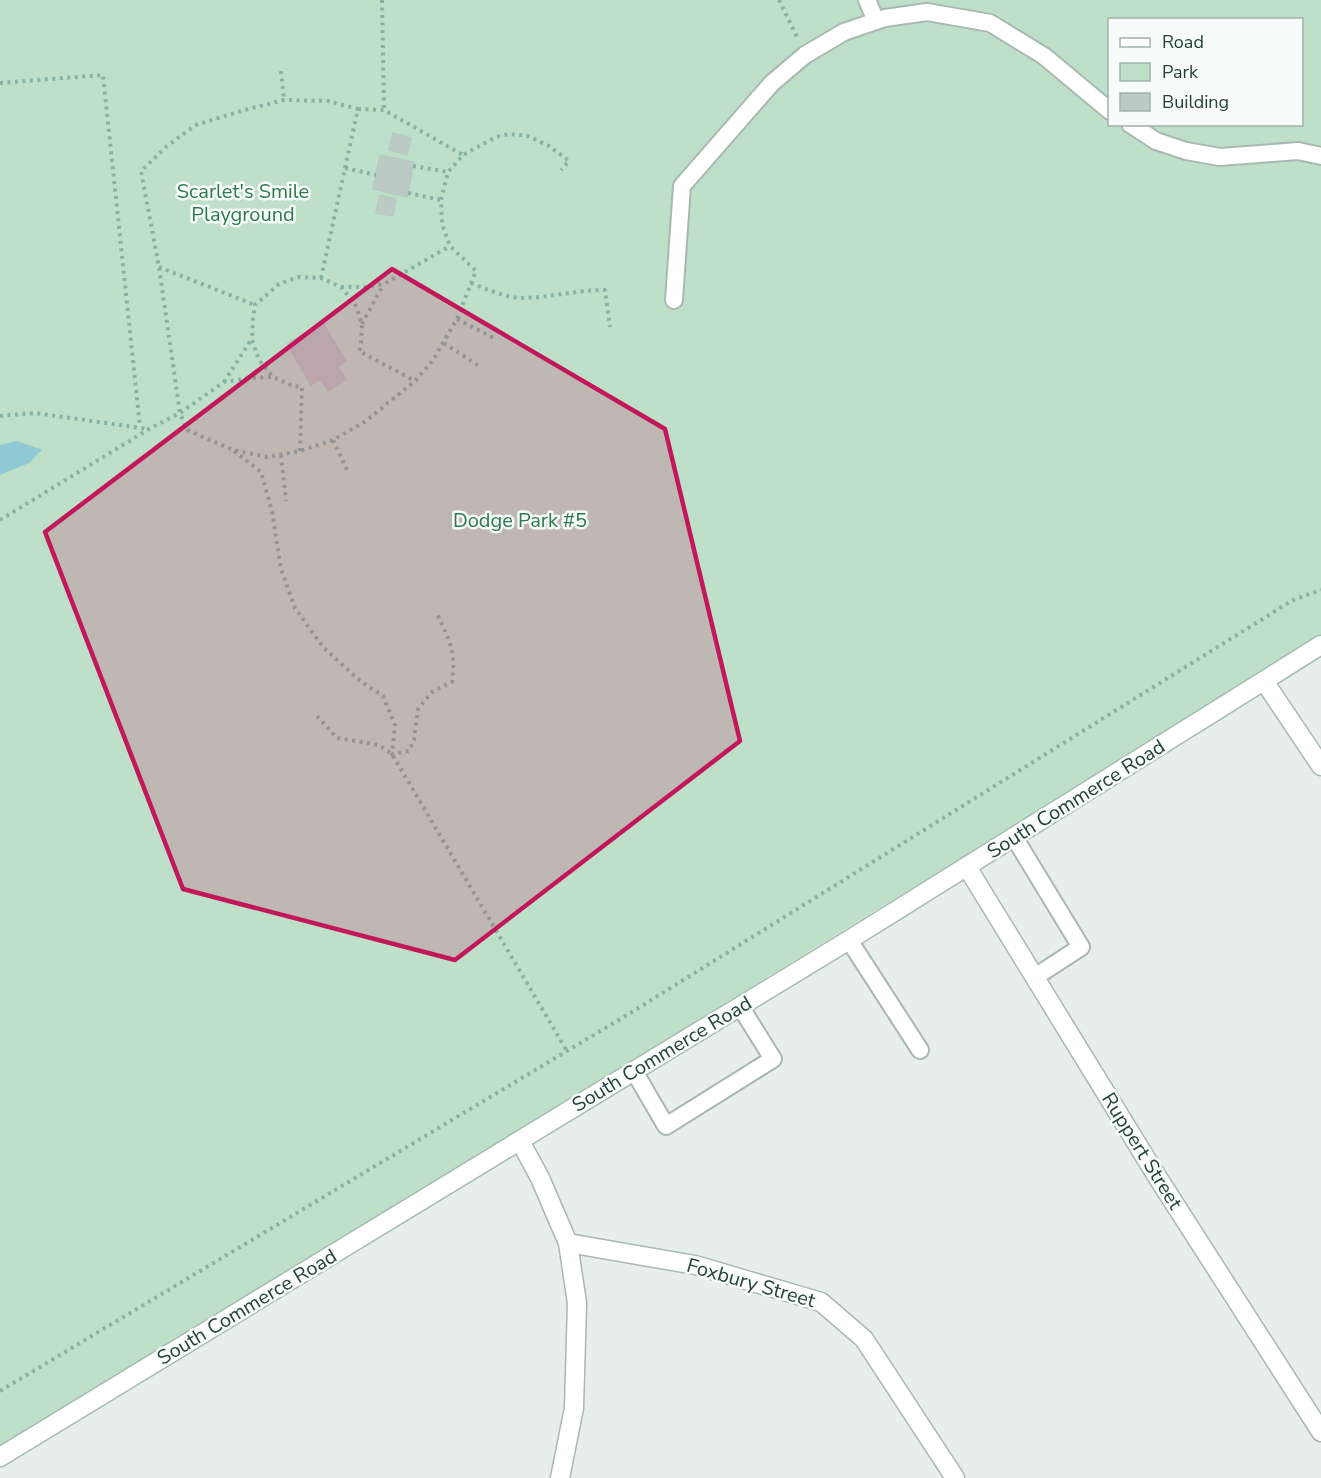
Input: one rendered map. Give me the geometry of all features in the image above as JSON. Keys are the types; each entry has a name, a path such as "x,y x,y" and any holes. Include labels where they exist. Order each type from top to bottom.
{"street":[{"name":"South Commerce Road","path":"0,1457 849,940 1321,645"},
{"path":"1264,681 1321,766"},
{"name":"Ruppert Street","path":"967,867 1158,1178 1321,1432"},
{"path":"520,1141 540,1179 568,1243 577,1303 574,1408 560,1478"},
{"name":"Foxbury Street","path":"568,1243 695,1265 821,1302 864,1340 955,1478"}],"lane":[{"path":"867,0 876,21"},
{"path":"674,300 682,186 772,83 805,55 844,32 885,18 927,12 990,23 1044,56 1108,109"},
{"path":"1133,126 1156,141 1186,152 1220,157 1298,151 1321,156"},
{"path":"1014,837 1080,947 1035,977"},
{"path":"849,940 920,1050"},
{"path":"634,1071 666,1126 773,1059 740,1006"}],"path":[{"path":"382,0 384,110"},
{"path":"779,0 805,55"},
{"path":"280,71 284,100"},
{"path":"0,82 103,75 140,427"},
{"path":"463,155 384,110 358,109 328,101 284,100 196,125 167,146 141,171 159,267 180,413 187,430 233,450 267,457 300,451 333,440 366,422 415,381 433,360 457,319 476,271 450,246 442,224 441,200 448,172 463,155 496,137 509,134 528,136 549,146 569,161 561,170"},
{"path":"321,278 358,109"},
{"path":"413,166 448,172"},
{"path":"345,168 376,175"},
{"path":"408,193 441,200"},
{"path":"300,451 302,387 293,386 273,377 259,360 252,340 255,305 279,284 299,277 321,278 341,287 384,284 450,246"},
{"path":"159,267 255,305"},
{"path":"471,283 496,293 518,298 590,290 605,291 610,327"},
{"path":"362,324 384,284"},
{"path":"341,287 355,304 362,324 359,351 415,381"},
{"path":"457,319 494,338"},
{"path":"0,520 149,429 180,413 224,382 252,340"},
{"path":"444,343 479,366"},
{"path":"224,382 273,377"},
{"path":"0,416 35,412 149,429"},
{"path":"333,440 348,472"},
{"path":"233,450 261,472 272,511 281,569 295,608 323,647 359,680 383,696 395,725 392,754"},
{"path":"280,455 286,501"},
{"path":"1,1388 567,1051 1293,600 1321,590"},
{"path":"392,754 409,751 414,740 418,709 433,692 452,682 455,663 452,645 437,614"},
{"path":"317,716 337,738 379,745 392,754 567,1051"}],"highlighted area":[{"path":"392,269 665,429 740,741 455,960 183,889 45,532"}],"green space":[{"name":"Dodge Park #5","path":"0,0 1321,0 1321,636 0,1450"}],"water":[{"path":"17,441 42,450 29,463 0,475 0,445"}],"building":[{"path":"393,133 411,138 407,155 389,150"},
{"path":"380,155 414,162 407,197 373,189"},
{"path":"380,195 396,199 393,216 376,213"},
{"path":"322,322 346,361 338,367 346,380 328,391 321,379 311,385 287,344"}],"park label":[{"name":"Scarlet's Smile Playground","path":"243,202"}]}
